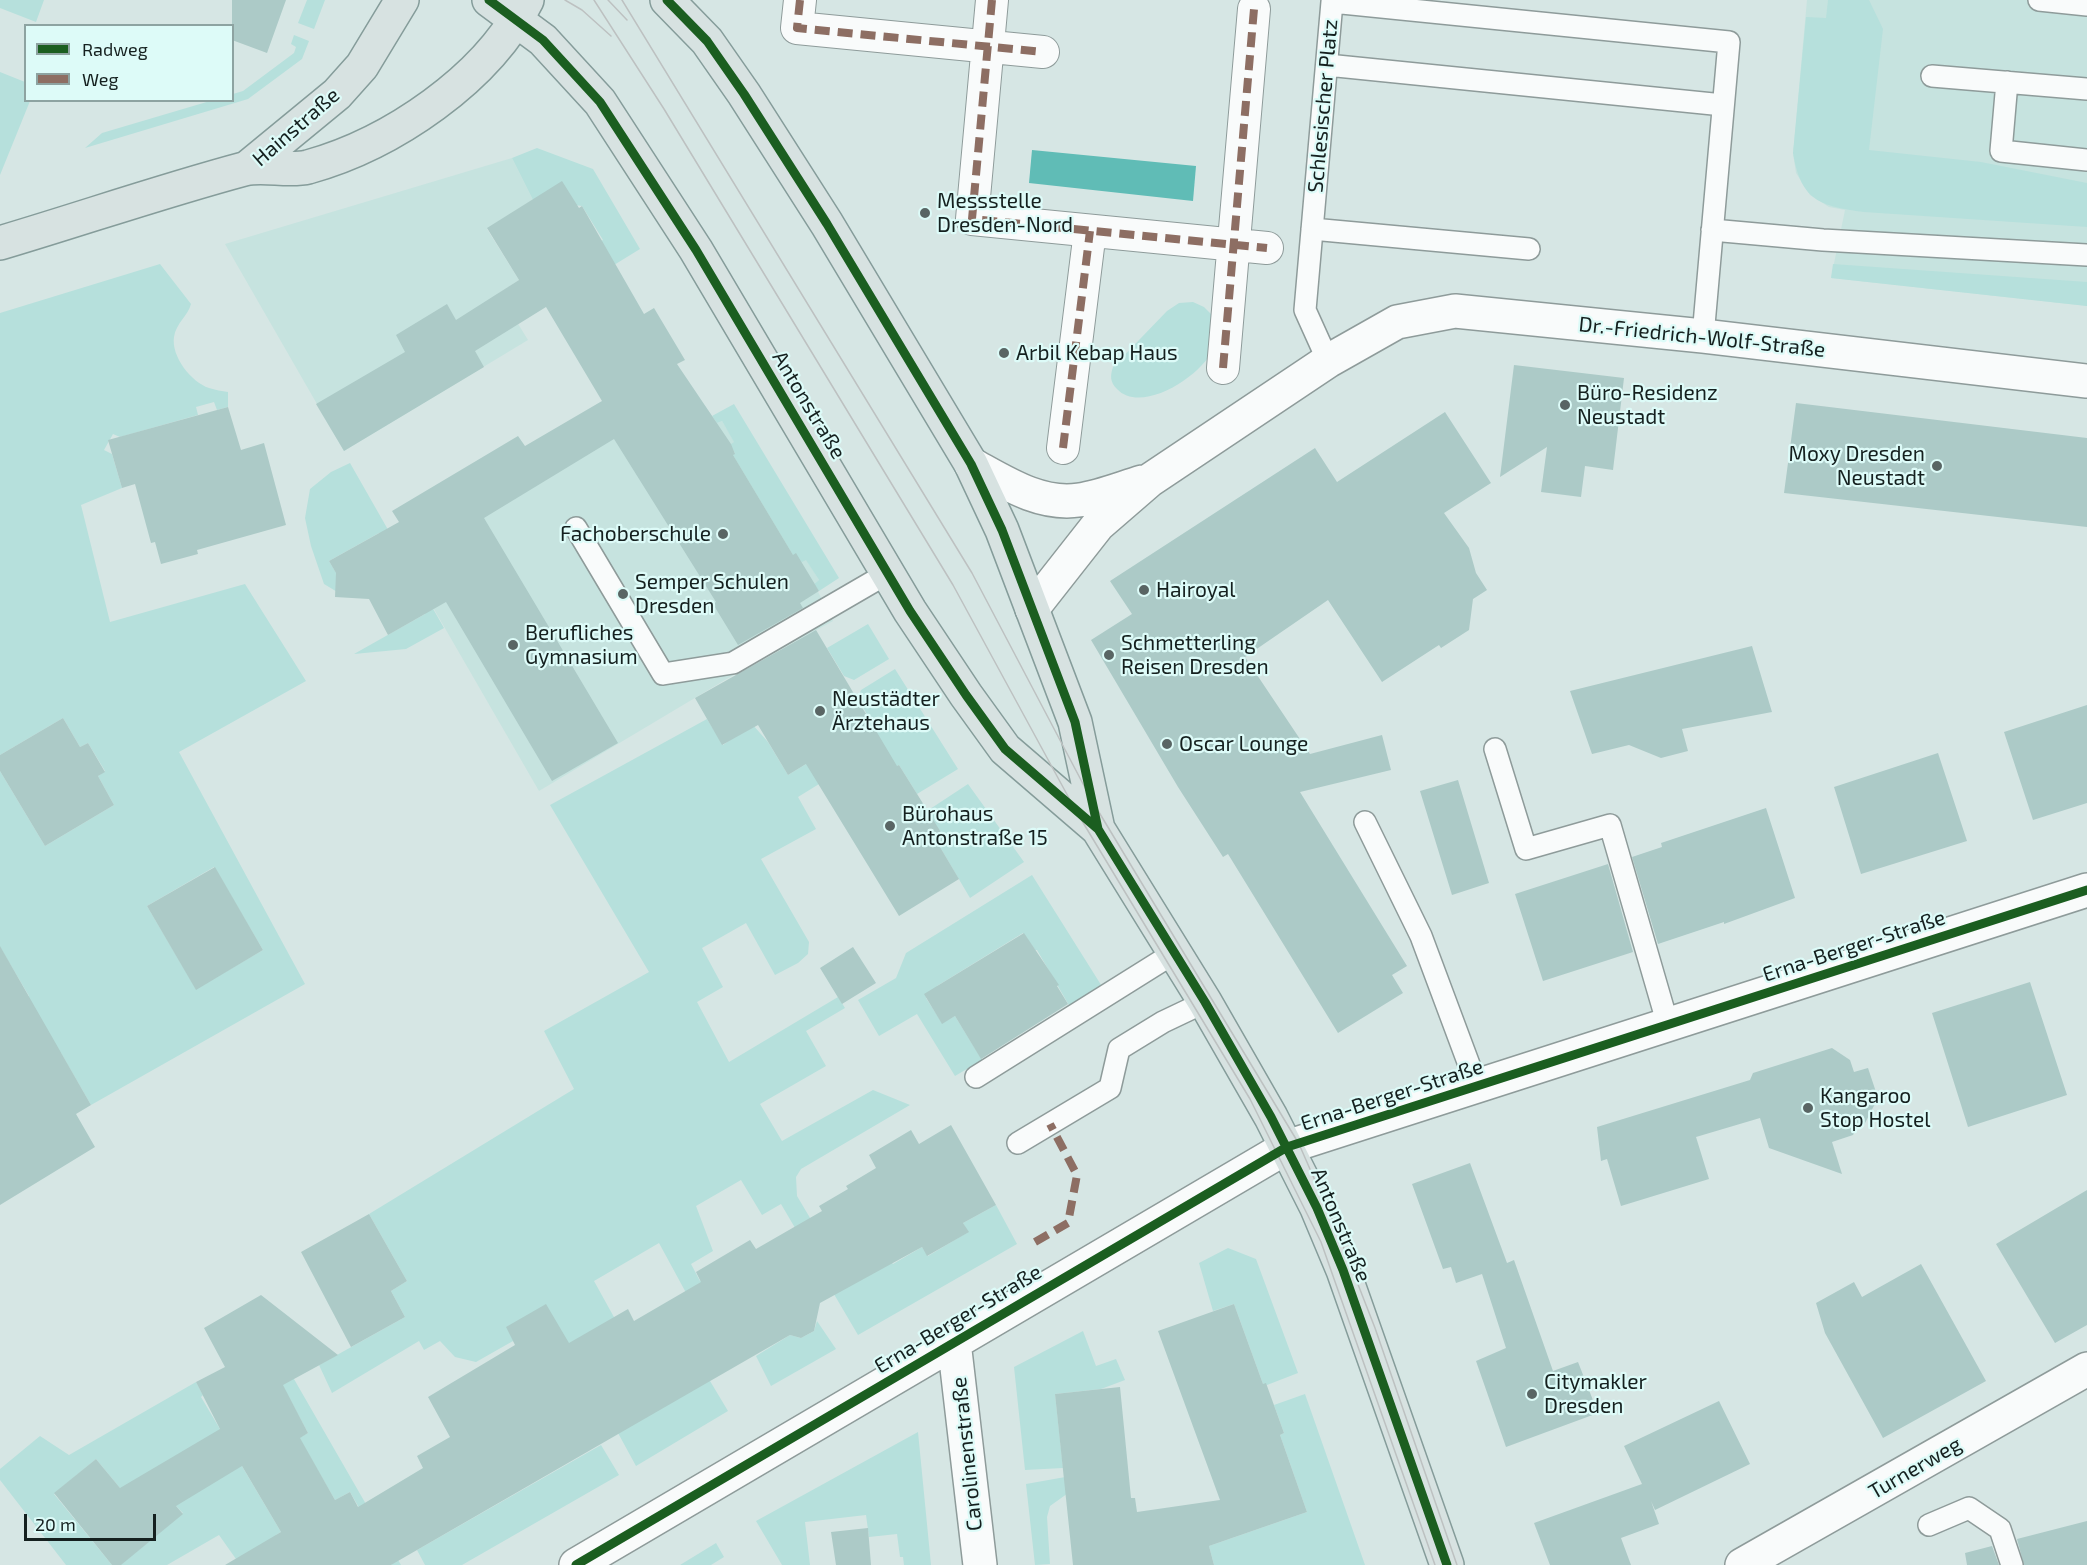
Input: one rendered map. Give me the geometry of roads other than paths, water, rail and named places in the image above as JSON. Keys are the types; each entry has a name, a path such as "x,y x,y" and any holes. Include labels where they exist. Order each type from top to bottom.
{"main road":[{"name":"Hainstraße","path":"247,168 337,94 362,66 402,0"},
{"name":"Antonstraße","path":"489,0 522,9 600,102 696,250 888,573 966,695 1005,749 1098,829 1204,1002 1287,1147 1343,1270 1447,1565"},
{"name":"Antonstraße","path":"667,0 707,41 734,78 827,224 971,464 1002,530 1075,722 1098,829"},
{"name":"Hainstraße","path":"247,168 305,168 378,139 418,116 466,79 522,9"},
{"path":"0,243 247,168"}],"street":[{"path":"800,0 796,28 1043,52"},
{"path":"992,0 972,219 1267,248"},
{"path":"1223,368 1254,9"},
{"path":"1063,448 1090,231"},
{"name":"Dr.-Friedrich-Wolf-Straße","path":"1328,362 1397,322 1455,311 1703,336 2087,381"},
{"path":"1032,609 1098,525 1149,480 1328,362"},
{"path":"971,464 1018,490 1036,496 1078,501 1149,480"},
{"name":"Erna-Berger-Straße","path":"576,1565 1287,1147 2087,890"},
{"name":"Carolinenstraße","path":"954,1342 980,1565"},
{"name":"Turnerweg","path":"1742,1565 2087,1369"}],"lane":[{"path":"2053,1 2087,5"},
{"name":"Schlesischer Platz","path":"1328,362 1305,310 1332,2 1729,42 1703,336"},
{"path":"1327,65 1724,105"},
{"path":"1932,76 2087,89"},
{"path":"2007,82 2001,152 2087,160"},
{"path":"1312,229 1529,249"},
{"path":"1712,230 1822,240 2087,255"},
{"path":"576,528 663,674 733,663 888,573"},
{"path":"1495,749 1526,849 1610,825 1668,1025"},
{"path":"1365,822 1421,936 1478,1086"},
{"path":"976,1077 1174,953"},
{"path":"1018,1143 1110,1088 1119,1049 1163,1022 1204,1002"},
{"path":"1929,1525 1969,1508 2000,1529 2012,1565"}],"water":[{"path":"1032,150 1196,166 1193,201 1029,183"}],"tram line":[{"path":"565,0 582,10 611,36"},
{"path":"594,0 664,109 953,585 1076,811 1250,1099 1321,1242 1435,1565"},
{"path":"608,0 627,20"},
{"path":"622,0 972,573 1091,799 1299,1144 1338,1233 1375,1328 1457,1565"}],"place":[{"name":"Messstelle Dresden-Nord","path":"925,213"},
{"name":"Arbil Kebap Haus","path":"1004,353"},
{"name":"Büro-Residenz Neustadt","path":"1565,405"},
{"name":"Moxy Dresden Neustadt","path":"1937,466"},
{"name":"Fachoberschule","path":"723,534"},
{"name":"Hairoyal","path":"1144,590"},
{"name":"Semper Schulen Dresden","path":"623,594"},
{"name":"Berufliches Gymnasium","path":"513,645"},
{"name":"Schmetterling Reisen Dresden","path":"1109,655"},
{"name":"Neustädter Ärztehaus","path":"820,711"},
{"name":"Oscar Lounge","path":"1167,744"},
{"name":"Bürohaus Antonstraße 15","path":"890,826"},
{"name":"Kangaroo Stop Hostel","path":"1808,1108"},
{"name":"Citymakler Dresden","path":"1532,1394"}]}
